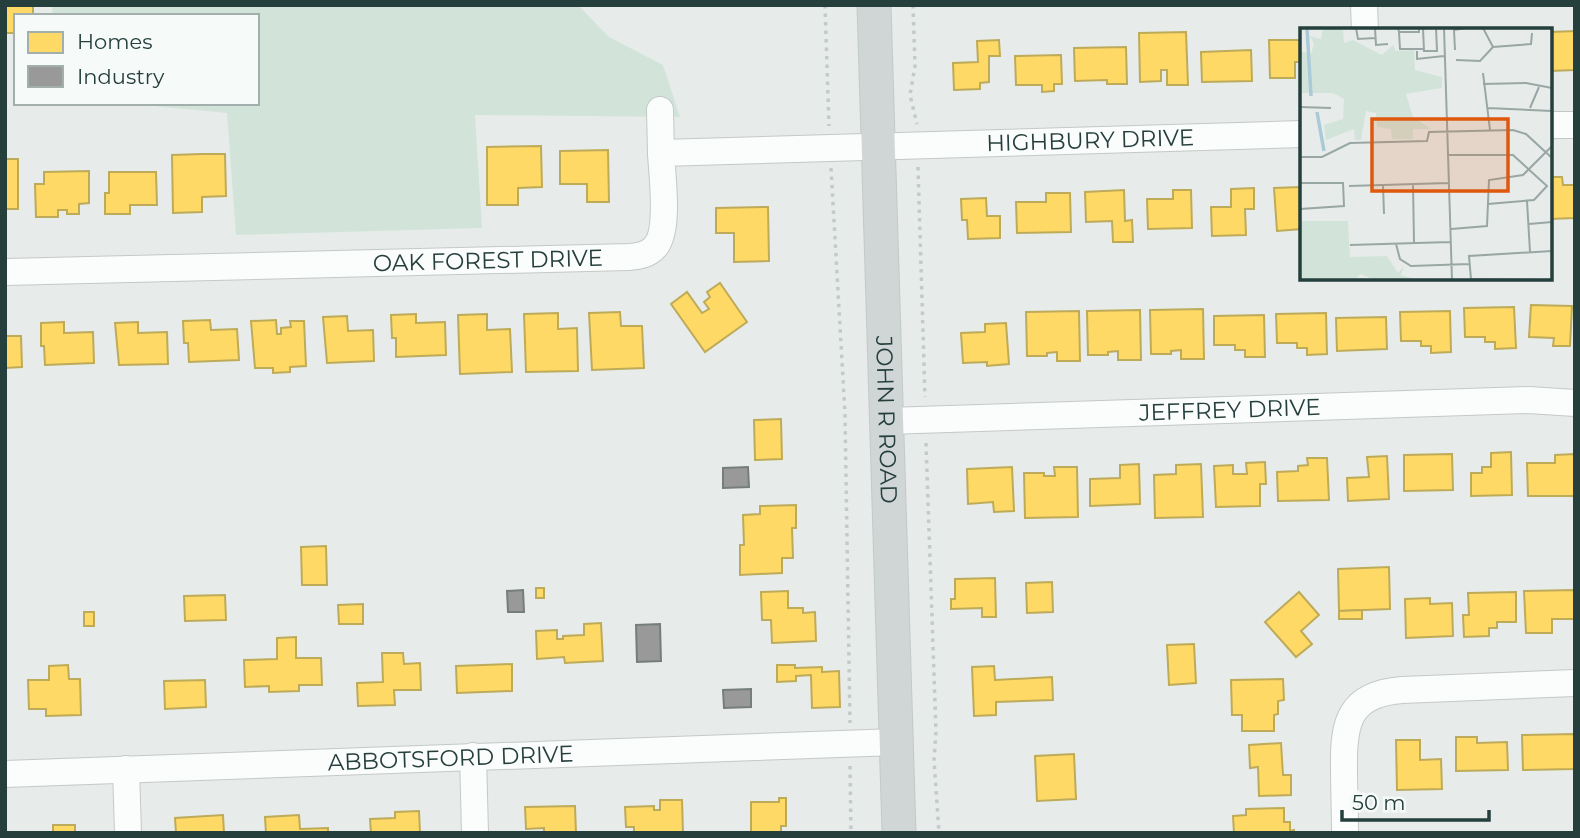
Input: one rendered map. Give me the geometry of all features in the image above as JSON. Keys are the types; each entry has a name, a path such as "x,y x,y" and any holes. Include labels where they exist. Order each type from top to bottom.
{"main road":[{"name":"JOHN R ROAD","path":"874,5 899,833"}],"street":[{"path":"1364,5 1365,28"},
{"name":"OAK FOREST DRIVE","path":"5,272 641,255 656,246 663,232 660,110"},
{"path":"1552,125 1575,125"},
{"name":"HIGHBURY DRIVE","path":"878,147 1300,134"},
{"path":"661,153 878,147"},
{"name":"JEFFREY DRIVE","path":"887,421 1529,400 1575,402"},
{"path":"1345,833 1345,729 1363,701 1384,692 1402,690 1575,683"},
{"name":"ABBOTSFORD DRIVE","path":"5,774 896,742"},
{"path":"472,756 475,833"},
{"path":"126,769 128,833"}],"path":[{"path":"825,5 830,134"},
{"path":"913,5 915,66 910,95 917,127"},
{"path":"918,163 925,398"},
{"path":"832,180 845,414 850,715"},
{"path":"926,438 936,732 934,760 939,833"},
{"path":"850,772 851,833"}],"green space":[{"path":"52,5 578,5 609,37 663,65 680,117 475,115 482,228 236,235 227,113 142,105 259,105 259,14 53,14"}],"building: Homes":[{"path":"5,5 33,5 33,14 14,14 14,33 5,33"},
{"path":"1575,31 1575,70 1552,71 1552,32"},
{"path":"1186,32 1188,85 1167,85 1167,70 1161,70 1161,81 1140,82 1139,33"},
{"path":"999,40 1000,56 989,56 989,82 980,83 980,89 954,90 953,63 978,62 977,41"},
{"path":"1269,40 1300,40 1300,62 1295,62 1295,78 1270,78"},
{"path":"1126,47 1127,84 1107,84 1107,80 1075,81 1074,48"},
{"path":"1251,50 1252,81 1202,82 1201,52"},
{"path":"1061,55 1062,84 1054,84 1054,91 1042,92 1042,85 1016,85 1015,56"},
{"path":"541,146 542,187 518,188 518,205 487,205 487,147"},
{"path":"608,150 609,202 587,202 587,184 560,184 560,151"},
{"path":"225,154 226,196 202,197 202,212 173,213 172,155"},
{"path":"5,159 18,159 18,209 5,209"},
{"path":"89,171 89,203 79,204 79,214 67,214 67,210 58,210 58,217 36,217 35,184 44,184 44,172"},
{"path":"109,172 156,172 157,205 130,205 130,214 105,214"},
{"path":"1552,177 1562,177 1563,185 1575,185 1575,218 1552,219"},
{"path":"1300,187 1300,229 1277,231 1274,188"},
{"path":"1254,188 1254,209 1245,209 1246,235 1212,236 1211,207 1231,207 1231,189"},
{"path":"1124,190 1125,221 1132,220 1133,242 1113,242 1112,221 1086,222 1085,192"},
{"path":"1173,190 1191,190 1192,228 1148,229 1147,199 1173,199"},
{"path":"1046,193 1070,193 1071,232 1017,233 1016,202 1046,202"},
{"path":"986,198 987,216 1000,216 1000,238 968,239 967,220 962,220 961,199"},
{"path":"768,207 769,261 734,262 734,233 716,233 716,208"},
{"path":"720,283 747,322 705,352 671,304 687,292 702,313 709,309 704,302 710,297 707,292"},
{"path":"1531,305 1572,306 1570,346 1553,346 1554,338 1529,337"},
{"path":"1514,307 1516,348 1495,349 1495,342 1485,342 1485,337 1465,337 1464,308"},
{"path":"1203,309 1204,359 1181,359 1181,350 1171,351 1171,354 1151,354 1150,310"},
{"path":"1140,310 1141,360 1118,360 1118,351 1108,352 1108,355 1088,355 1087,311"},
{"path":"1079,311 1080,361 1057,361 1057,352 1047,353 1047,356 1027,356 1026,312"},
{"path":"1450,311 1451,352 1431,353 1431,346 1421,346 1421,341 1401,341 1400,312"},
{"path":"620,312 621,326 642,326 644,368 592,370 589,313"},
{"path":"558,313 558,329 577,328 578,371 526,372 524,314"},
{"path":"1326,313 1327,354 1307,355 1307,348 1297,348 1297,343 1277,343 1276,314"},
{"path":"416,314 416,323 445,322 446,355 396,357 396,338 392,338 391,315"},
{"path":"487,314 487,330 510,329 512,372 460,374 458,315"},
{"path":"1264,315 1265,357 1245,357 1245,350 1235,350 1235,345 1214,345 1214,316"},
{"path":"347,316 348,331 373,330 374,361 327,363 323,317"},
{"path":"1386,317 1387,349 1337,351 1336,318"},
{"path":"210,320 211,330 237,329 239,360 189,362 188,343 184,343 183,321"},
{"path":"276,320 277,334 281,334 281,328 291,327 290,321 304,321 306,366 290,367 290,372 273,373 273,368 255,368 251,321"},
{"path":"64,322 64,333 93,332 94,363 45,365 44,346 41,346 41,323"},
{"path":"138,322 138,333 167,332 168,364 119,365 115,323"},
{"path":"1006,323 1009,364 987,366 987,362 963,363 961,333 985,332 985,324"},
{"path":"5,336 21,336 22,367 5,368"},
{"path":"781,419 782,459 755,460 754,420"},
{"path":"1511,452 1512,495 1471,496 1471,473 1482,473 1482,467 1491,467 1491,453"},
{"path":"1452,454 1453,490 1404,491 1404,455"},
{"path":"1575,454 1575,496 1528,496 1527,463 1555,463 1555,455"},
{"path":"1387,456 1389,499 1348,501 1347,478 1369,477 1367,457"},
{"path":"1307,458 1327,458 1329,500 1278,501 1277,472 1298,471 1298,466 1308,465"},
{"path":"1265,462 1266,484 1260,484 1260,506 1216,507 1214,466 1233,465 1233,474 1247,474 1246,463"},
{"path":"1139,464 1140,504 1090,506 1090,479 1120,478 1120,465"},
{"path":"1201,464 1203,517 1155,518 1154,475 1176,474 1176,465"},
{"path":"1012,467 1014,511 994,512 993,502 968,504 967,469"},
{"path":"1054,467 1077,467 1078,517 1025,518 1024,473 1055,476"},
{"path":"796,505 796,528 792,528 793,558 782,558 782,573 740,575 740,545 744,545 743,515 760,514 760,506"},
{"path":"326,546 327,585 302,585 301,547"},
{"path":"1389,567 1390,609 1339,611 1338,569"},
{"path":"995,578 996,617 982,617 982,608 951,609 951,599 955,599 955,579"},
{"path":"1052,582 1053,612 1027,613 1026,583"},
{"path":"536,588 544,588 544,598 536,598"},
{"path":"1575,590 1575,619 1552,619 1552,633 1526,633 1524,591"},
{"path":"788,591 788,608 803,608 803,613 815,612 816,641 772,643 771,620 762,620 761,592"},
{"path":"1299,592 1319,615 1301,631 1312,644 1296,657 1265,622"},
{"path":"1516,592 1516,622 1497,622 1497,628 1489,628 1489,636 1464,637 1463,615 1469,615 1468,593"},
{"path":"225,595 226,620 185,621 184,596"},
{"path":"1430,598 1430,604 1452,603 1453,636 1406,638 1405,599"},
{"path":"363,604 363,624 339,624 338,605"},
{"path":"1362,610 1362,619 1339,619 1339,611"},
{"path":"84,612 94,612 94,626 84,626"},
{"path":"601,623 603,661 565,663 564,657 537,659 536,631 557,630 557,639 563,639 563,636 584,635 584,624"},
{"path":"296,637 296,658 321,658 322,685 299,685 299,691 269,692 269,686 245,687 244,660 277,659 277,638"},
{"path":"1194,644 1196,683 1169,685 1167,645"},
{"path":"382,653 403,653 404,664 420,663 421,690 394,690 395,705 358,706 357,683 383,682"},
{"path":"512,664 512,691 457,693 456,666"},
{"path":"68,665 69,679 80,679 81,715 46,716 46,709 29,709 28,680 49,680 49,666"},
{"path":"777,665 795,665 795,668 822,667 822,672 839,671 840,707 812,708 811,675 796,676 796,681 777,682"},
{"path":"994,666 995,680 1052,677 1053,700 996,702 996,715 974,716 972,667"},
{"path":"1283,679 1284,700 1278,701 1278,714 1274,715 1274,731 1242,731 1242,715 1232,715 1231,680"},
{"path":"205,680 206,707 165,709 164,681"},
{"path":"1575,734 1575,769 1523,770 1522,735"},
{"path":"1456,737 1477,737 1477,743 1507,742 1508,770 1456,771"},
{"path":"1396,740 1420,740 1420,760 1441,759 1442,789 1397,790"},
{"path":"1281,743 1283,775 1291,775 1291,795 1259,796 1258,767 1250,768 1249,745"},
{"path":"1074,754 1076,799 1037,801 1035,756"},
{"path":"779,798 786,798 786,826 781,826 781,833 751,833 751,802 779,802"},
{"path":"660,800 682,800 683,833 634,833 634,827 626,827 625,807 654,806 654,810 660,810"},
{"path":"575,806 576,833 544,833 544,828 526,829 525,807"},
{"path":"1284,808 1284,822 1290,822 1290,831 1294,830 1294,833 1234,833 1233,816 1246,815 1246,809"},
{"path":"419,811 420,833 371,833 370,819 395,818 395,812"},
{"path":"223,815 224,833 176,833 175,818"},
{"path":"299,815 300,829 328,828 328,833 266,833 265,817"},
{"path":"53,825 75,825 75,833 53,833"}],"building: Industry":[{"path":"748,467 749,487 723,488 723,468"},
{"path":"523,590 524,612 508,612 507,591"},
{"path":"660,624 661,661 637,662 636,625"},
{"path":"751,689 751,707 724,708 723,690"}]}
